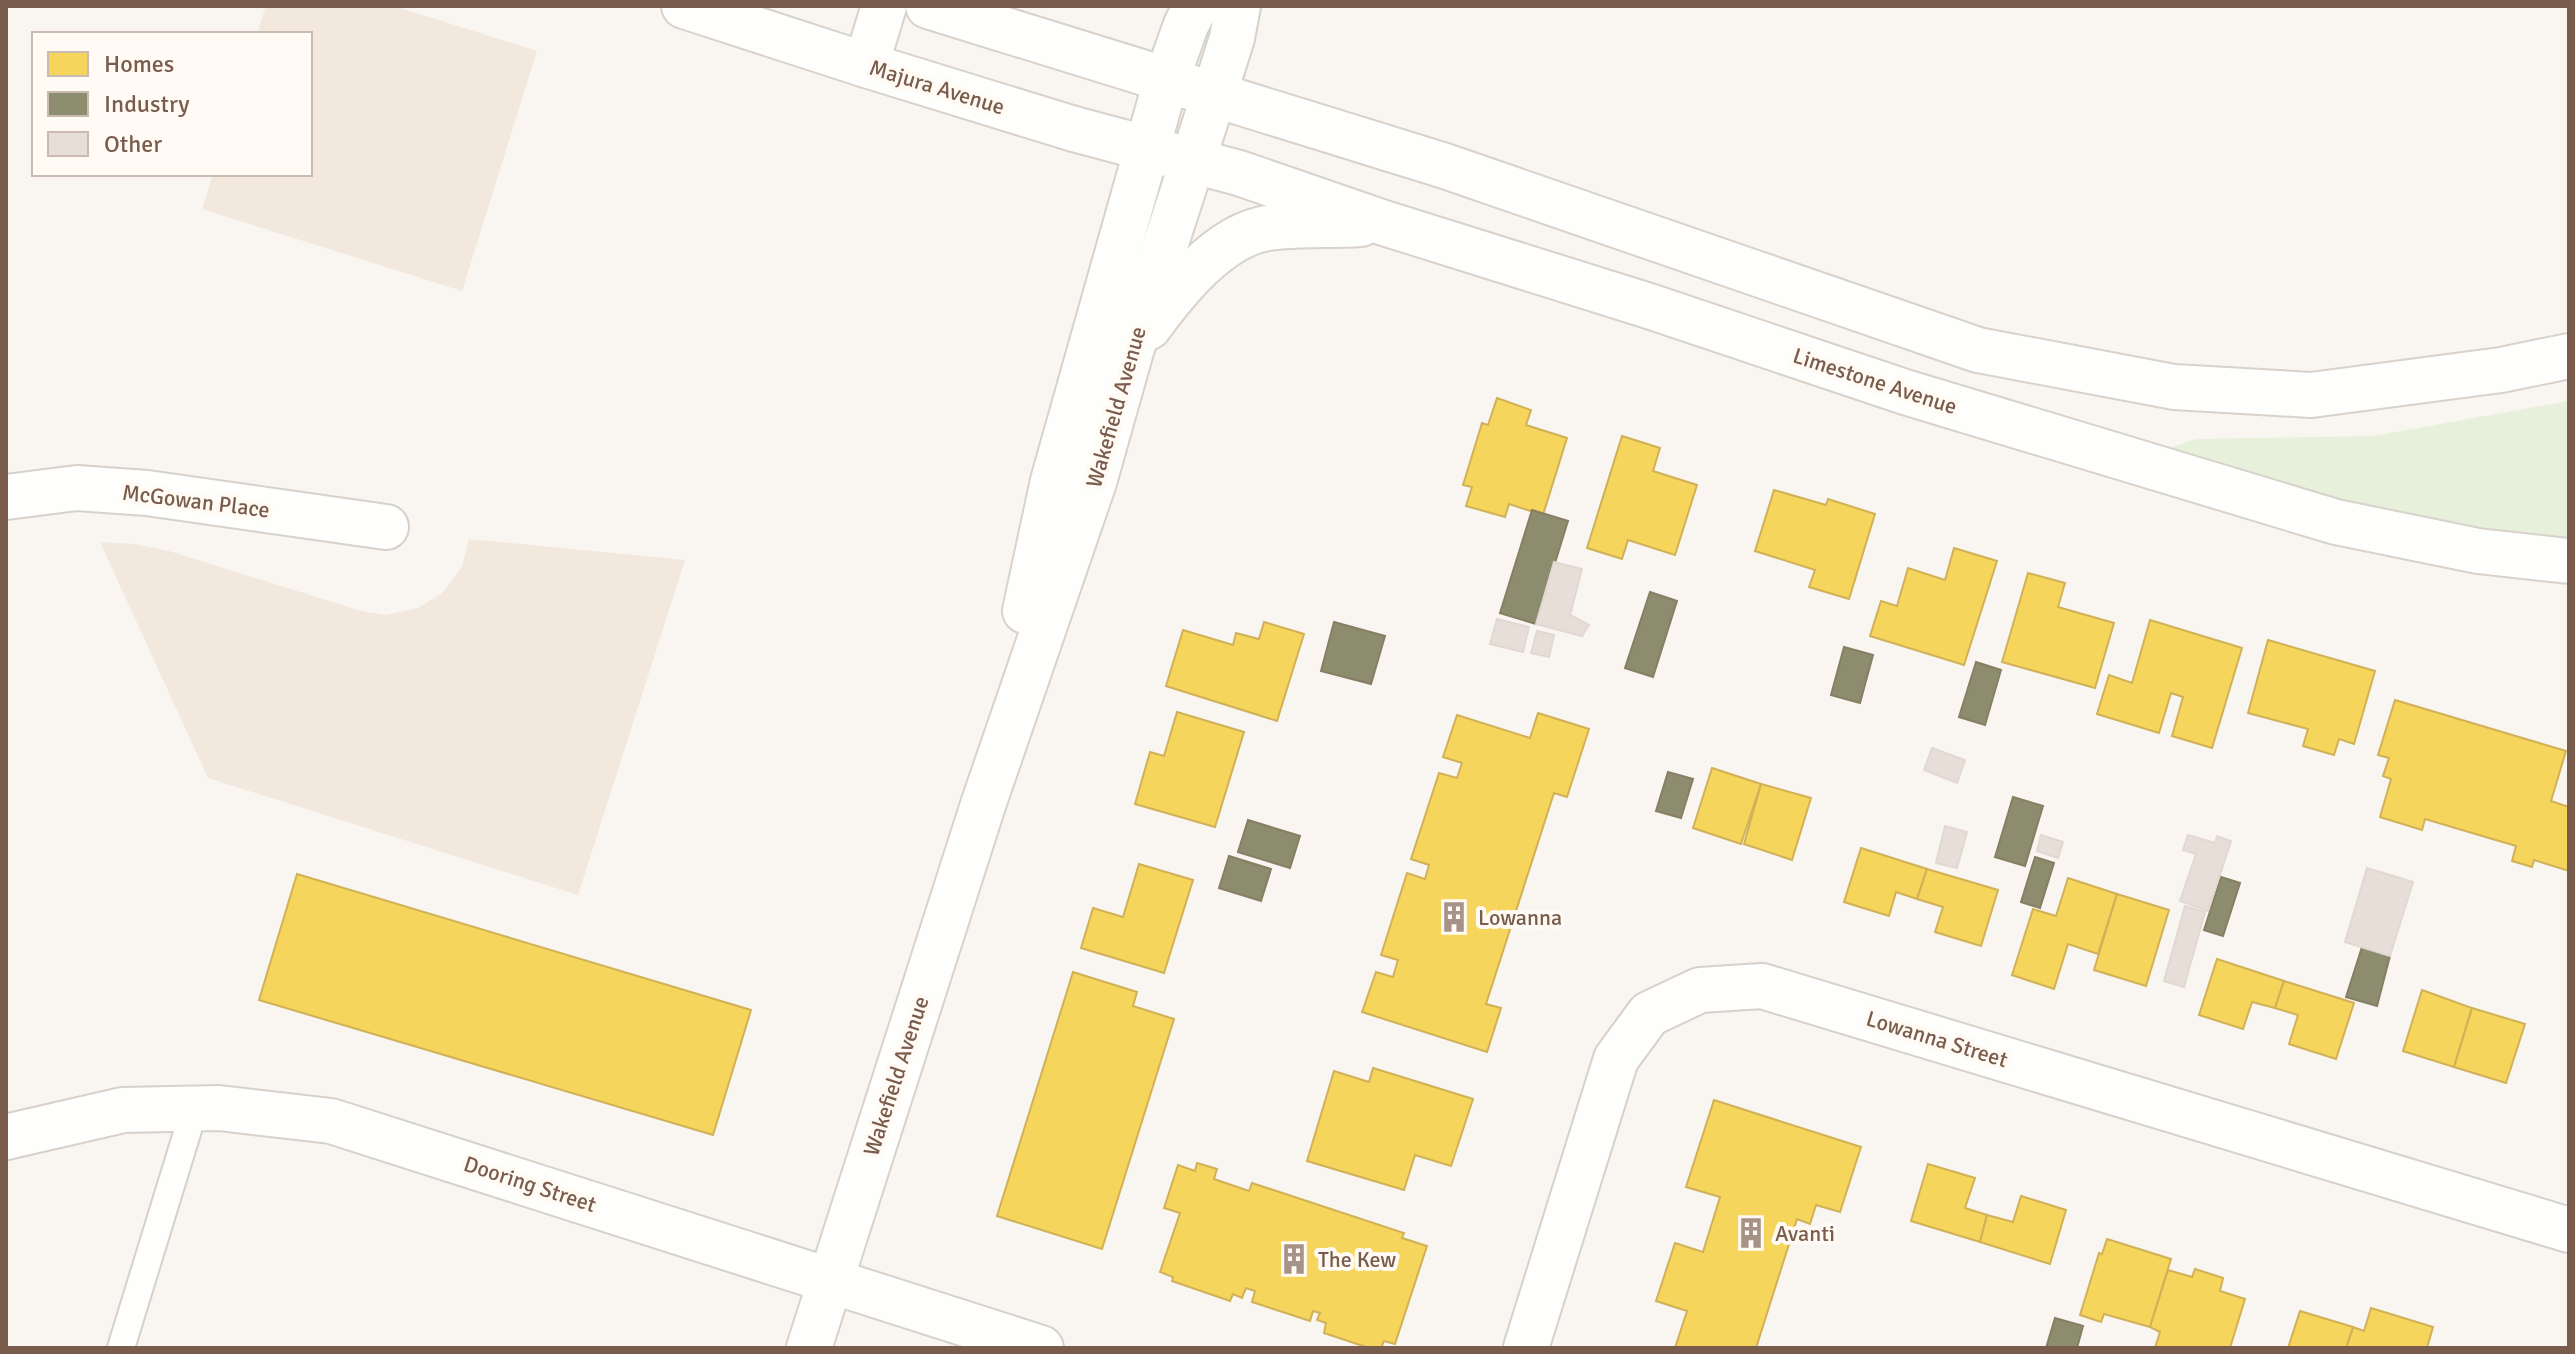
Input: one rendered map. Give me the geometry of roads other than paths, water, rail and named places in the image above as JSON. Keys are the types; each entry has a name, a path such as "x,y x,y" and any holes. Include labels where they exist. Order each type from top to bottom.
{"main road":[{"name":"Majura Avenue","path":"684,6 1074,129 1191,160"},
{"path":"866,65 884,6"},
{"path":"928,6 1445,166 1978,350 2174,387 2311,395 2501,370 2569,356"},
{"name":"Wakefield Avenue","path":"983,805 1053,481 1166,81 1196,6"},
{"name":"Wakefield Avenue","path":"809,1348 983,805 1094,482 1131,351 1232,38 1238,6"},
{"name":"Limestone Avenue","path":"1191,160 1649,306 1905,392 2336,522 2478,551 2569,561"},
{"path":"1131,351 1190,276 1236,241 1265,229 1384,223"},
{"name":"McGowan Place","path":"6,497 77,488 147,493 386,527"},
{"name":"Lowanna Street","path":"1526,1348 1616,1059 1649,1014 1700,990 1762,986 2569,1230"},
{"name":"Dooring Street","path":"6,1137 123,1110 195,1107 261,1111 331,1121 1041,1348"}],"lane":[{"path":"121,1348 195,1107"}],"place":[{"name":"Lowanna","path":"1454,917"},
{"name":"Avanti","path":"1751,1233"},
{"name":"The Kew","path":"1294,1259"}]}
